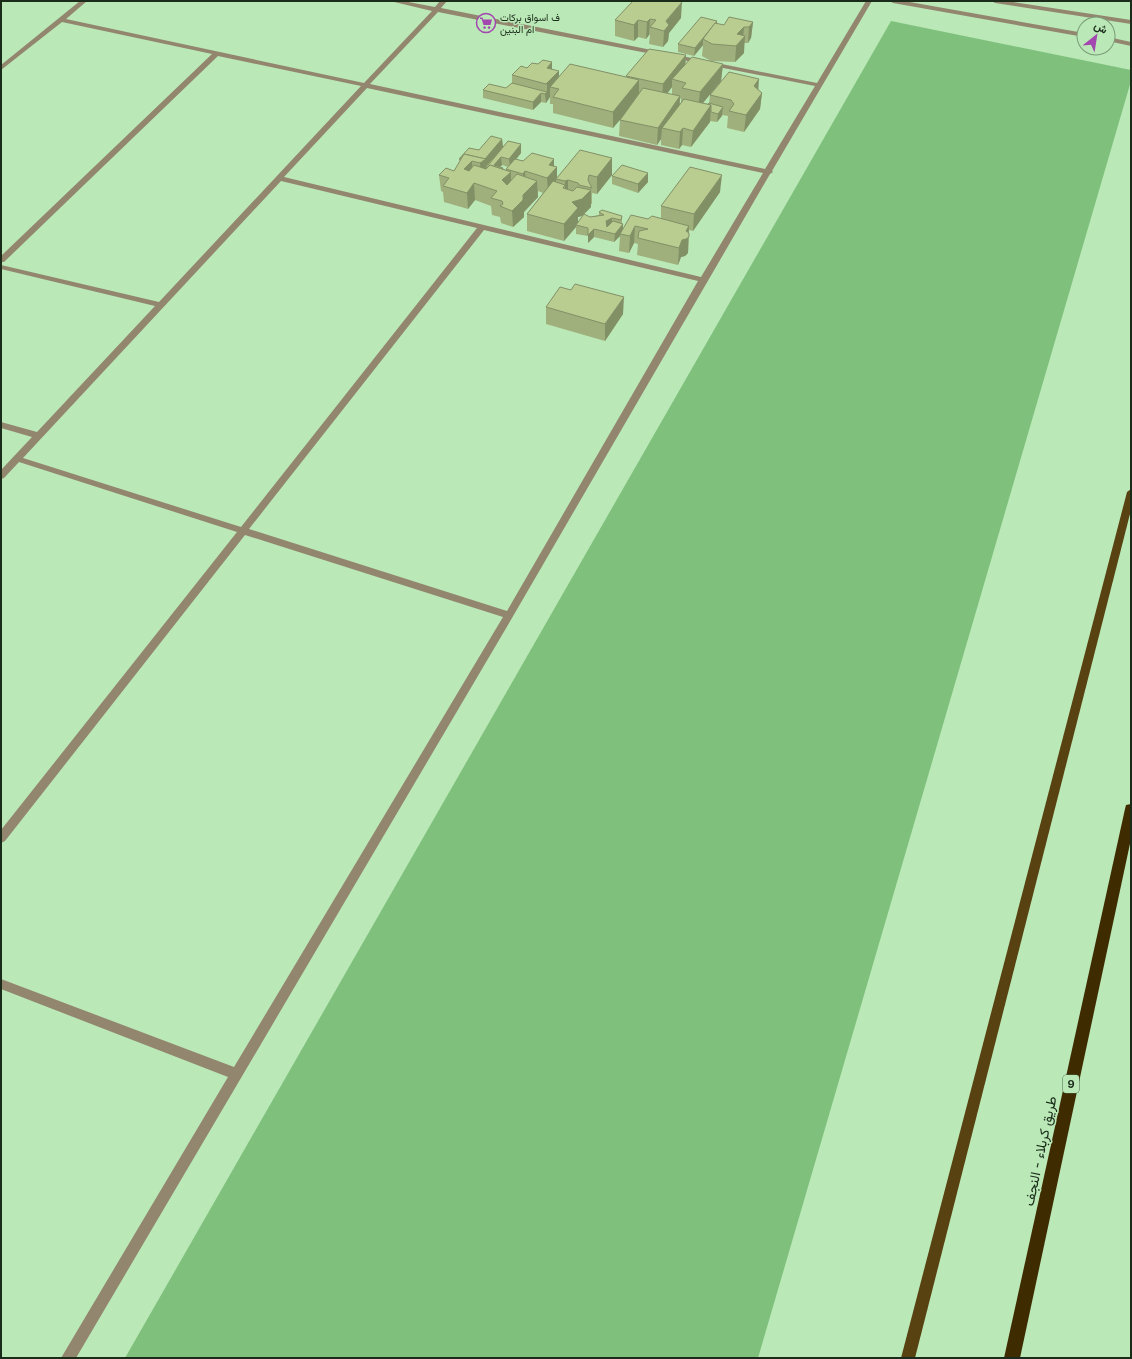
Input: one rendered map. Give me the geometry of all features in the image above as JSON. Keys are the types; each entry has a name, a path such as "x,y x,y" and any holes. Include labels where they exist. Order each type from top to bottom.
{"highway":[{"name":"طريق کربلاء - النجف","path":"1012,1358 1131,810"}],"main road":[{"path":"908,1358 1131,492"}],"street":[{"path":"1,68 84,1"},
{"path":"393,1 818,85"},
{"path":"1,476 444,1"},
{"path":"68,1358 509,615 703,280 769,172 818,85 869,1"},
{"path":"893,1 1076,34"},
{"path":"995,1 1088,16"},
{"path":"61,20 217,54 366,84 769,172"},
{"path":"1116,20 1131,22"},
{"path":"1116,21 1124,23 1131,30"},
{"path":"1117,41 1127,39 1131,35"},
{"path":"1117,41 1131,44"},
{"path":"1,260 217,54"},
{"path":"279,178 703,280"},
{"path":"1,838 482,227"},
{"path":"1,267 160,305"},
{"path":"1,425 38,436"},
{"path":"18,459 509,615"},
{"path":"1,984 236,1074"}],"green space":[{"path":"891,21 1131,70 1131,81 758,1358 125,1358"}],"building":[{"path":"633,1 682,2 666,21 669,25 664,31 650,27 656,20 650,19 647,22 638,20 634,25 615,20"},
{"path":"701,17 717,21 695,48 678,44"},
{"path":"729,17 753,22 749,27 744,27 737,34 745,36 736,46 712,44 703,39 715,23 724,25"},
{"path":"649,49 686,55 663,84 626,76"},
{"path":"692,57 723,64 700,92 682,88 686,83 672,79"},
{"path":"543,60 552,62 547,68 559,71 546,84 512,75 521,66 527,68 532,63 538,64"},
{"path":"570,64 639,80 613,112 553,97 559,89 550,87"},
{"path":"729,72 759,79 754,86 762,93 746,115 729,111 734,104 731,100 710,95"},
{"path":"512,83 547,92 545,94 541,93 533,102 483,90 489,84 506,88"},
{"path":"643,88 680,96 658,128 620,120"},
{"path":"684,99 711,105 693,131 683,128 680,132 662,128"},
{"path":"708,104 723,107 718,114 711,112 711,105"},
{"path":"491,136 502,139 485,159 464,154 461,159 459,159 469,148 479,150"},
{"path":"508,141 521,144 509,159 501,157 494,165 503,168 502,169 490,165 485,169"},
{"path":"580,150 612,158 597,177 589,175 588,180 592,188 579,185 578,183 568,180 565,181 556,179"},
{"path":"532,153 554,159 549,165 557,167 547,178 525,171 523,174 506,169 515,159 523,161"},
{"path":"464,154 486,159 480,163 472,161 464,169 469,171 474,165 486,169 490,165 511,172 502,180 507,185 517,174 537,181 523,195 523,200 512,211 500,206 503,204 502,201 491,198 497,191 474,183 467,193 443,186 449,178 439,175 446,168 454,171"},
{"path":"622,165 648,173 638,184 612,176"},
{"path":"690,167 722,175 694,214 661,206"},
{"path":"553,181 565,185 563,188 573,191 577,187 591,190 582,199 572,202 578,208 564,224 527,214"},
{"path":"602,210 622,216 621,220 612,218 606,221 607,227 613,221 623,224 615,234 594,229 588,235 588,228 576,225 584,214 590,217 604,215 599,212"},
{"path":"631,215 648,219 652,216 689,226 686,231 689,233 689,237 682,240 679,248 638,238 639,231 648,229 635,226 630,236 620,234"},
{"path":"575,284 624,297 605,324 546,307 560,287 571,290"}],"place":[{"name":"ف اسواق بركات ام البنين","path":"486,23"}]}
